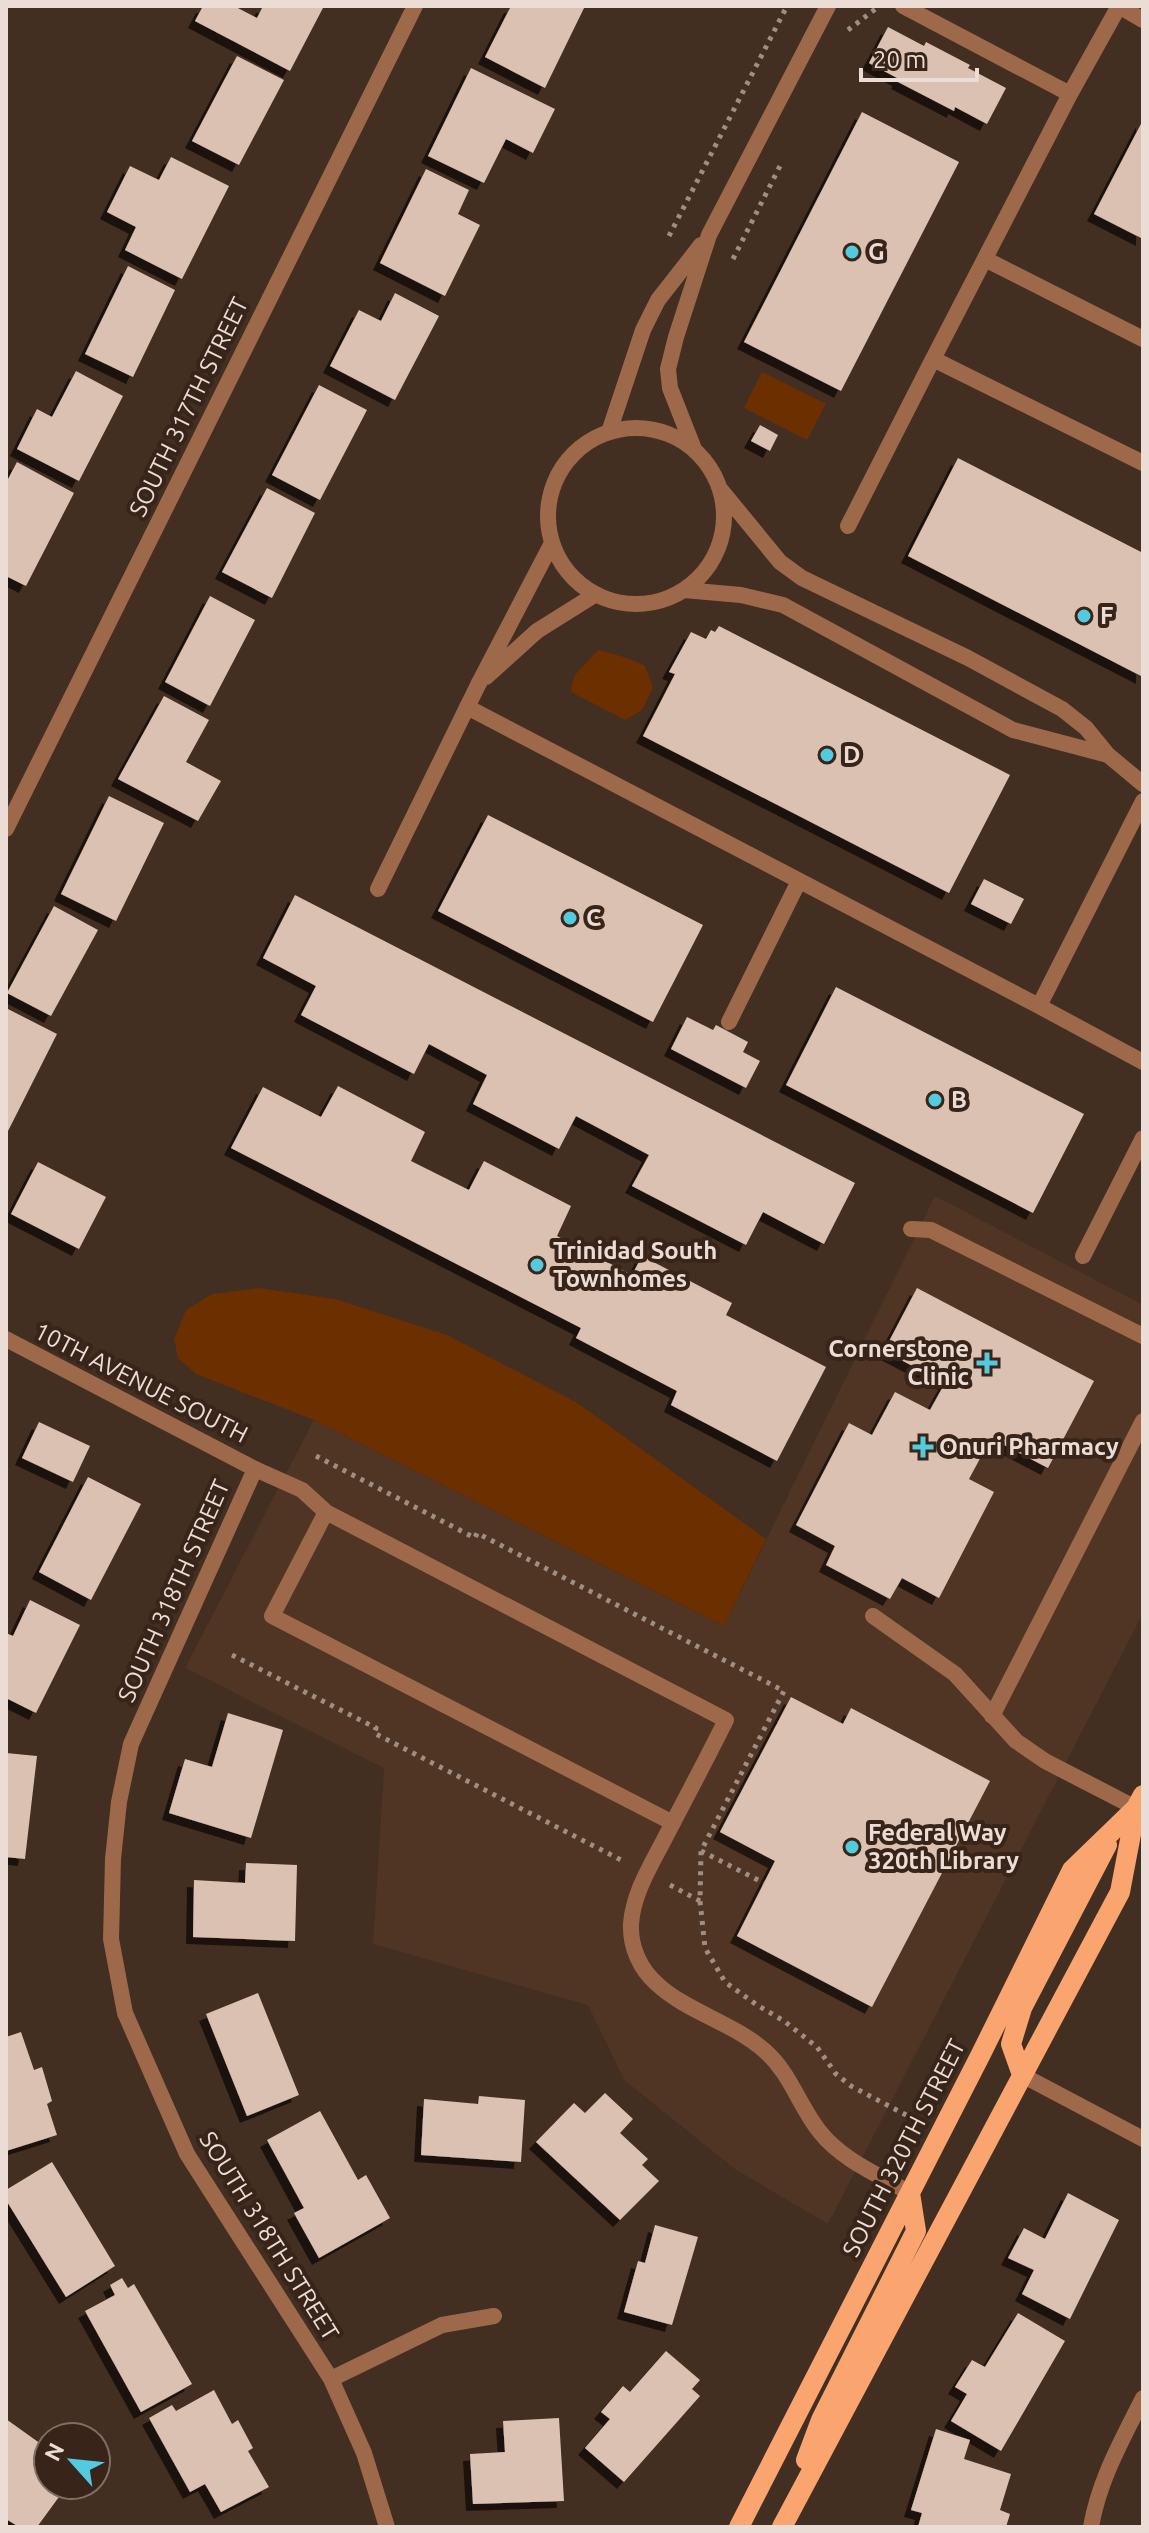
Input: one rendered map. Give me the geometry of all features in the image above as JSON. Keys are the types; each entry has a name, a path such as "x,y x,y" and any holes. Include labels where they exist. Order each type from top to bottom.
{"main road":[{"name":"SOUTH 320TH STREET","path":"739,2527 1072,1870 1140,1801"},
{"path":"786,2520 1120,1892 1140,1801"},
{"path":"1022,2075 1011,2044 1022,2008 1116,1828"},
{"path":"786,2520 821,2420 916,2231 910,2193"}],"street":[{"name":"SOUTH 317TH STREET","path":"6,829 415,6"},
{"path":"695,450 670,388 668,369 709,235 828,6"},
{"path":"903,6 1070,94"},
{"path":"848,526 1118,6 1143,20"},
{"path":"609,432 643,330 658,300 709,235"},
{"path":"985,259 1143,339"},
{"path":"933,359 1143,463"},
{"path":"631,428 654,429 676,437 695,450 710,468 724,511 722,534 714,555 701,575 684,590 640,604 618,602 596,594 569,573 552,543 548,509 549,497 570,457 588,442 609,432 631,428"},
{"path":"719,488 780,562 802,578 1062,709 1086,728 1108,755 1143,784"},
{"path":"378,889 552,543"},
{"path":"684,590 741,595 783,605 1013,730 1108,755"},
{"path":"479,683 537,631 596,594"},
{"path":"467,707 1143,1062"},
{"path":"1039,1006 1143,801"},
{"path":"729,1022 799,881"},
{"path":"1083,1256 1143,1138"},
{"path":"911,1229 931,1230 1143,1336"},
{"name":"10TH AVENUE SOUTH","path":"6,1339 255,1469 302,1490 326,1512 726,1720 673,1823"},
{"path":"992,1716 1143,1421"},
{"name":"SOUTH 318TH STREET","path":"255,1469 131,1744 119,1802 113,1859 111,1939 125,2013 187,2154 331,2379 364,2453 387,2527"},
{"path":"326,1512 272,1616 673,1823 642,1886 631,1923 637,1957 646,1973 672,1995 753,2041 782,2069 817,2129 831,2145 910,2193"},
{"path":"873,1616 955,1674 1016,1741 1045,1761 1140,1801"},
{"path":"1022,2075 1143,2139"},
{"path":"331,2379 442,2325 494,2316"},
{"path":"1091,2527 1113,2456 1143,2398"}],"path":[{"path":"663,248 787,6"},
{"path":"842,43 849,29 879,6"},
{"path":"728,269 785,156"},
{"path":"316,1456 475,1538 477,1533 784,1691 701,1851 700,1901 705,1948 725,1982 817,2047 836,2074 851,2086 908,2116"},
{"path":"232,1655 376,1728 374,1733 631,1865"},
{"path":"701,1851 764,1883"},
{"path":"662,1881 700,1901"}],"shaded area":[{"path":"762,372 826,404 807,440 744,408"},
{"path":"598,650 645,666 653,688 642,710 625,720 571,692 574,676"},
{"path":"935,1196 1143,1305 1143,1613 828,2224 735,2169 624,2080 588,2005 373,1944 384,1768 185,1668 314,1420 724,1626"},
{"path":"259,1288 335,1299 447,1335 576,1402 766,1539 724,1626 314,1420 196,1374 178,1358 174,1339 186,1310 212,1294"}],"building":[{"path":"203,6 234,6 257,18 263,6 324,6 290,71 195,21"},
{"path":"511,6 585,6 545,88 485,57"},
{"path":"888,27 924,46 926,42 1006,88 987,124 955,107 954,111 869,63"},
{"path":"237,56 284,80 239,165 192,141"},
{"path":"471,68 555,109 533,153 506,139 484,183 428,156"},
{"name":"G","path":"862,112 959,162 841,391 744,342"},
{"path":"1143,120 1143,239 1094,214"},
{"path":"171,157 229,186 182,279 125,250 136,227 107,212 130,166 159,180"},
{"path":"426,169 469,190 458,214 480,225 445,296 380,263"},
{"path":"128,266 175,290 133,377 85,354"},
{"path":"395,293 439,316 395,400 330,366 359,310 381,321"},
{"path":"76,371 123,396 79,481 17,449 37,409 52,417"},
{"path":"319,385 367,410 320,500 272,475"},
{"path":"760,425 778,435 770,451 751,441"},
{"name":"F","path":"958,458 1143,553 1143,677 908,556"},
{"path":"17,462 74,493 26,586 6,576 6,483"},
{"path":"267,488 315,513 272,598 222,572"},
{"path":"210,596 255,620 210,706 165,682"},
{"name":"D","path":"719,626 1010,775 949,893 643,736 675,674 669,672 691,632 706,639 711,630 715,632"},
{"path":"164,696 209,720 186,762 221,781 198,821 118,779"},
{"path":"109,796 164,823 116,921 61,894"},
{"name":"C","path":"488,815 703,925 653,1022 438,911"},
{"path":"984,879 1024,899 1011,924 971,904"},
{"path":"295,895 855,1183 824,1244 763,1212 746,1245 632,1186 649,1155 576,1116 559,1149 473,1104 487,1075 429,1044 414,1074 301,1015 316,986 263,958"},
{"path":"54,906 98,930 51,1016 7,993"},
{"name":"B","path":"836,987 1084,1114 1033,1213 786,1085"},
{"path":"6,1008 57,1034 6,1135"},
{"path":"687,1017 713,1030 716,1025 748,1042 743,1052 760,1061 746,1088 671,1049"},
{"name":"Trinidad South Townhomes","path":"338,1086 425,1132 411,1161 469,1190 484,1161 571,1206 557,1236 632,1275 642,1256 732,1303 726,1315 826,1367 777,1461 671,1405 677,1391 576,1338 581,1328 231,1148 263,1087 321,1117"},
{"path":"38,1162 106,1197 79,1249 11,1214"},
{"path":"917,1288 1094,1381 1048,1468 991,1438 969,1479 994,1492 939,1598 902,1578 890,1599 826,1565 835,1546 796,1525 849,1423 872,1435 895,1392 930,1410 945,1383 884,1351"},
{"path":"39,1422 90,1446 73,1482 22,1458"},
{"path":"88,1477 141,1504 91,1600 39,1572"},
{"path":"30,1600 80,1625 36,1713 6,1698 6,1633 13,1636"},
{"name":"Federal Way 320th Library","path":"791,1697 843,1724 851,1708 990,1781 872,2007 737,1936 775,1861 720,1832"},
{"path":"228,1713 283,1730 251,1838 169,1813 185,1759 212,1767"},
{"path":"6,1753 37,1756 25,1859 6,1857"},
{"path":"246,1863 297,1865 295,1941 193,1937 194,1880 245,1883"},
{"path":"258,1993 299,2095 247,2116 206,2014"},
{"path":"21,2032 34,2070 42,2067 52,2101 47,2104 57,2135 6,2151 6,2037"},
{"path":"605,2093 633,2119 620,2133 648,2159 642,2165 659,2181 620,2220 536,2142 574,2103 585,2113"},
{"path":"479,2096 525,2100 521,2162 421,2155 424,2099 478,2104"},
{"path":"320,2111 358,2180 366,2175 390,2218 319,2258 294,2213 304,2208 267,2140"},
{"path":"52,2162 115,2266 66,2297 6,2200 6,2190"},
{"path":"1068,2193 1119,2220 1070,2319 1022,2294 1034,2270 1008,2258 1024,2228 1045,2239"},
{"path":"655,2225 698,2237 672,2325 624,2312 638,2261 645,2263"},
{"path":"122,2278 128,2288 134,2284 192,2384 141,2412 85,2311 115,2295 110,2285"},
{"path":"1018,2313 1065,2341 1001,2451 951,2421 967,2394 955,2387 972,2360 985,2367"},
{"path":"666,2351 700,2380 692,2389 700,2396 624,2482 585,2448 610,2419 601,2412 623,2386 630,2392"},
{"path":"214,2390 232,2424 238,2420 253,2448 248,2451 269,2487 221,2512 205,2484 190,2492 149,2418 172,2405 176,2411"},
{"path":"559,2418 564,2501 473,2504 470,2454 505,2452 503,2421"},
{"path":"6,2419 32,2438 32,2501 56,2501 37,2527 19,2527 6,2519"},
{"path":"936,2429 970,2440 964,2459 1011,2474 1000,2510 1010,2514 1006,2527 918,2527 922,2513 911,2510"}],"place":[{"name":"G","path":"852,252"},
{"name":"F","path":"1084,616"},
{"name":"D","path":"827,755"},
{"name":"C","path":"570,918"},
{"name":"B","path":"935,1100"},
{"name":"Trinidad South Townhomes","path":"537,1265"},
{"name":"Cornerstone Clinic","path":"987,1363"},
{"name":"Onuri Pharmacy","path":"923,1447"},
{"name":"Federal Way 320th Library","path":"852,1847"}]}
